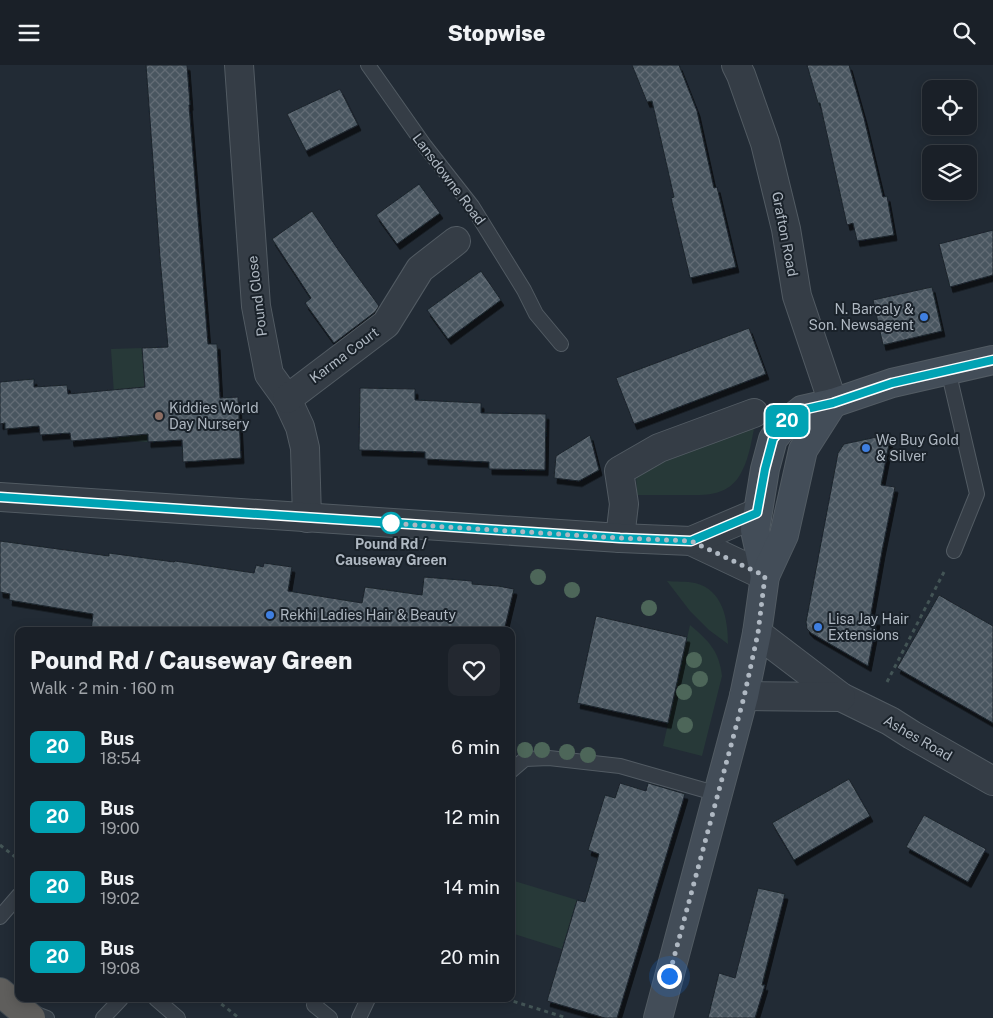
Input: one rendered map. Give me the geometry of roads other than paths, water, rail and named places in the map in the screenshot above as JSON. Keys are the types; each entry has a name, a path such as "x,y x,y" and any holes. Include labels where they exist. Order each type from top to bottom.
{"main road":[{"path":"658,1018 680,930 744,697 758,633 765,576 765,469 773,439 787,422 802,410 833,403 892,383 993,360"},
{"path":"764,533 784,535 803,450 833,403"}],"street":[{"name":"Pound Close","path":"238,65 256,305 269,374 287,399 300,427 305,448 307,518"},
{"name":"Grafton Road","path":"736,65 765,143 786,229 797,297 833,403"},
{"name":"Karma Court","path":"287,399 386,324 420,269 456,241"},
{"path":"620,538 624,504 619,471 659,448 754,413"},
{"path":"0,497 620,538 691,541 765,576"},
{"path":"691,541 721,528 764,533"},
{"name":"Ashes Road","path":"758,633 841,697 890,721 993,781"},
{"name":"Ashes Road","path":"744,697 841,697"}],"lane":[{"name":"Lansdowne Road","path":"368,65 424,146 472,206 524,290 536,314 560,344"},
{"path":"948,370 976,494 954,551"},
{"path":"515,768 525,759 549,758 620,766 718,794"},
{"path":"0,917 15,900"},
{"path":"104,1018 118,1002"},
{"path":"159,1002 178,1018"},
{"path":"359,1018 367,1002"},
{"path":"16,1005 47,1018"},
{"path":"314,1005 330,1018"}],"place":[{"name":"N. Barcaly & Son. Newsagent","path":"924,317"},
{"name":"Kiddies World Day Nursery","path":"159,416"},
{"name":"We Buy Gold & Silver","path":"866,448"},
{"name":"Pound Rd / Causeway Green","path":"391,523"},
{"name":"Rekhi Ladies Hair & Beauty","path":"270,615"},
{"name":"Lisa Jay Hair Extensions","path":"818,627"}]}
